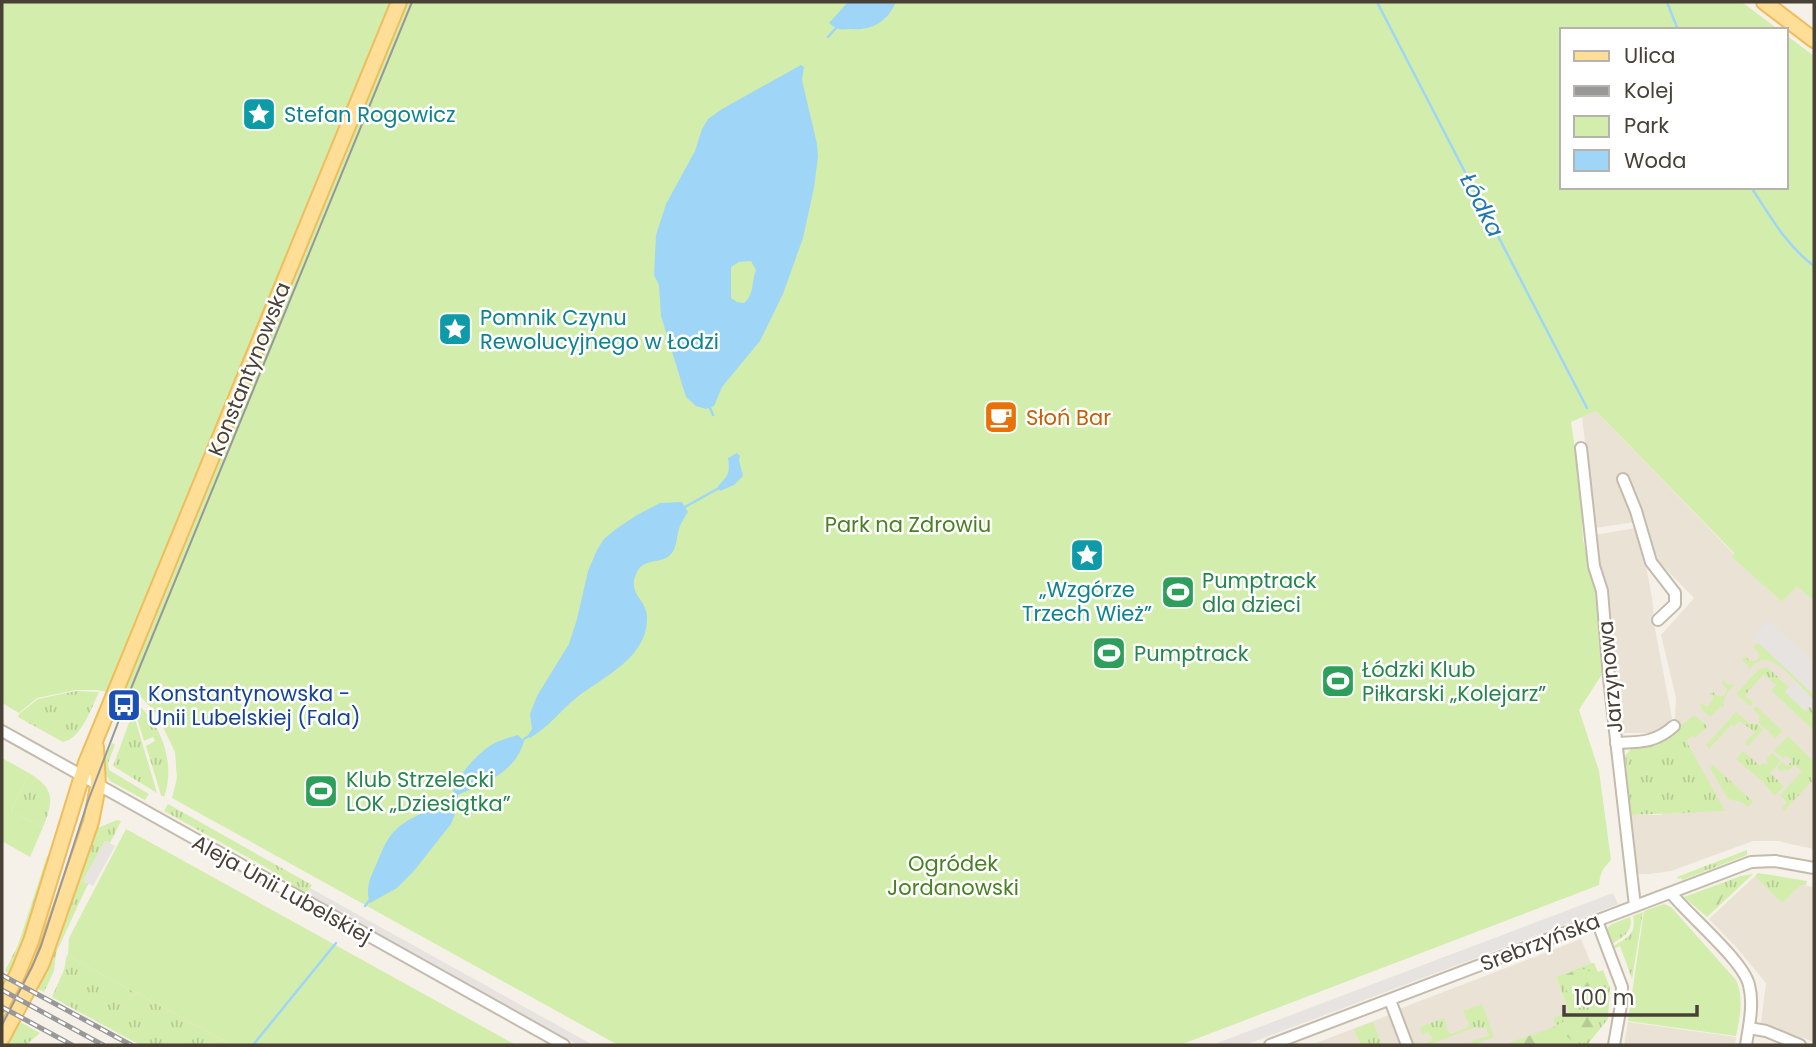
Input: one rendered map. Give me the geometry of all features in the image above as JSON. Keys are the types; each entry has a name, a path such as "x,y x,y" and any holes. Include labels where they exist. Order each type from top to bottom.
{"main road":[{"name":"Konstantynowska","path":"5,999 32,941 81,777 399,2"},
{"path":"1764,2 1814,40"},
{"name":"Konstantynowska","path":"2,1038 50,943 91,822 98,786 98,735"}],"street":[{"name":"Jarzynowa","path":"1580,448 1594,566 1602,591 1609,678 1635,906"},
{"path":"1623,479 1651,562 1675,593 1675,604 1658,620"},
{"path":"1616,743 1649,741 1665,734 1674,726"},
{"name":"Aleja Unii Lubelskiej","path":"2,731 564,1045"},
{"name":"Srebrzyńska","path":"1271,1045 1754,862 1775,861 1814,868"},
{"path":"1671,893 1745,974 1751,998 1746,1045"},
{"path":"1597,921 1622,987 1614,1045"},
{"path":"1390,1000 1407,1045"},
{"path":"1749,1028 1766,1031 1800,1045"}],"shaded area":[{"path":"1596,411 1734,554 1732,556 1782,602 1797,585 1814,601 1814,849 1781,841 1753,841 1671,871 1635,874 1631,815 1662,815 1674,732 1676,698 1661,635 1694,598 1654,557 1644,517 1626,473 1621,476 1635,522 1595,528 1582,417"},
{"path":"1636,528 1652,597 1655,629 1672,718 1657,733 1655,730 1651,733 1624,733 1619,727 1606,589 1594,535"},
{"path":"1768,620 1814,663 1814,695 1752,637"},
{"path":"1795,681 1814,700 1814,710 1810,707 1805,711 1785,692"},
{"path":"105,841 115,846 93,886 83,881"},
{"path":"1755,876 1814,887 1814,1042 1761,1023 1766,983 1709,919"},
{"path":"310,888 593,1045 578,1045 306,894"},
{"path":"1613,893 1618,904 1245,1045 1212,1045"},
{"path":"1581,939 1591,963 1556,977 1569,1012 1556,1027 1510,1045 1413,1045 1399,1009"},
{"path":"1389,1015 1401,1045 1311,1045"},
{"path":"1628,1022 1736,1037 1735,1045 1624,1045"}],"green space":[{"name":"Park na Zdrowiu","path":"2,2 1742,2 1776,28 1560,28 1560,189 1788,189 1788,36 1814,56 1814,601 1797,586 1782,602 1732,557 1734,553 1596,411 1571,422 1581,489 1583,540 1595,591 1604,671 1579,710 1599,771 1611,860 1602,871 1599,885 1180,1045 618,1045 172,798 177,778 175,752 156,713 142,698 97,690 76,690 37,698 19,713 2,703"},
{"path":"1761,644 1814,695 1814,700 1772,662 1761,660 1748,670 1742,659 1745,656 1750,661 1756,661 1760,656 1753,647"},
{"path":"1767,667 1789,687 1785,692 1806,711 1810,706 1814,710 1814,731 1771,690 1776,685 1764,674 1745,695 1753,703 1750,706 1736,694 1759,669"},
{"path":"1723,680 1728,685 1735,684 1726,695 1724,708 1721,706 1710,717 1700,705 1701,703 1707,707 1714,698 1710,694 1712,691 1717,696 1724,696 1727,689 1721,682"},
{"path":"76,691 99,692 85,722 69,740 63,742 18,717 38,699"},
{"path":"136,703 153,722 164,746 168,772 164,797 161,795 146,746 155,741 153,737 144,741 134,708"},
{"path":"1756,706 1782,731 1775,738 1759,723 1759,715 1753,709"},
{"path":"133,712 157,793 113,766"},
{"path":"1736,712 1750,724 1757,724 1763,730 1748,746 1745,743 1755,732 1739,721 1734,726 1731,725 1709,749 1706,745"},
{"path":"1694,715 1708,726 1695,738 1692,736 1686,741 1725,811 1631,815 1625,756 1631,749 1658,745"},
{"path":"1788,736 1814,762 1814,779 1784,811 1782,808 1787,802 1780,795 1802,771 1795,765 1782,772 1777,768 1782,762 1787,766 1792,761 1786,755 1783,758 1774,751"},
{"path":"112,743 115,745 108,763 109,770 149,794 145,800 110,781 107,776 105,762"},
{"path":"1743,751 1760,766 1763,763 1766,765 1766,760 1772,753 1781,761 1770,773 1784,786 1775,796 1736,759"},
{"path":"2,758 29,773 11,811 43,827 30,857 2,841"},
{"path":"1713,765 1753,802 1748,807 1728,799 1710,768"},
{"path":"29,773 44,785 50,797 43,827 11,811"},
{"path":"168,804 312,885 306,894 267,868 164,811"},
{"path":"117,820 121,821 110,843 105,841 83,881 88,884 56,953 54,971 44,992 38,989 58,945 95,829"},
{"path":"126,829 516,1045 232,1045 68,956 69,938"},
{"path":"1747,850 1747,855 1682,880 1677,877"},
{"path":"47,856 50,856 49,863 30,928 11,974 5,971 18,945"},
{"path":"1758,873 1807,881 1806,885 1801,885 1782,903 1755,876"},
{"path":"1753,874 1707,917 1684,897 1741,876"},
{"path":"1711,889 1719,889 1723,895 1719,904 1705,913 1695,903 1694,897"},
{"path":"1664,904 1671,907 1736,980 1741,1000 1736,1036 1628,1021 1644,911"},
{"path":"1643,912 1632,979 1620,946 1613,949 1612,947 1632,932 1633,916"},
{"path":"1630,917 1629,930 1611,945 1606,929"},
{"path":"67,954 232,1045 140,1045 52,997 64,970"},
{"path":"1594,963 1598,972 1603,970 1610,988 1608,1019 1587,1045 1510,1045 1556,1027 1553,1018 1569,1012 1556,977"},
{"path":"1588,969 1591,978 1604,992 1601,1004 1585,1004 1572,999 1562,983 1565,975"},
{"path":"1482,1004 1494,1037 1473,1045 1471,1041 1489,1036 1486,1027 1479,1029 1478,1026 1428,1045 1420,1045 1432,1038 1428,1032 1422,1034 1420,1027 1444,1018 1451,1034 1468,1027 1463,1011"},
{"path":"1573,1017 1591,1017 1597,1024 1584,1043 1574,1042 1561,1032 1557,1041 1563,1045 1509,1045 1511,1042"},
{"path":"20,1022 40,1033 26,1045 7,1045"},
{"path":"1373,1022 1382,1045 1361,1045 1354,1029"}],"water":[{"path":"848,2 896,2 888,15 872,27 838,29 829,23"},
{"path":"801,65 804,67 802,80 818,156 803,238 783,294 760,341 722,387 714,406 706,409 696,406 686,397 661,316 659,285 654,275 656,235 666,204 695,151 702,129 708,119","holes":["751,261 756,270 751,292 744,303 731,298 731,267 739,262"]},
{"path":"737,453 740,456 743,476 734,485 720,491 718,486 729,471 728,458"},
{"path":"682,502 688,512 680,526 672,553 644,565 634,580 635,591 644,605 647,617 640,644 622,666 575,699 530,738 530,714 537,696 569,644 588,571 604,539 637,515 660,503"},
{"path":"518,735 524,741 520,752 506,770 455,796 453,792 459,779 477,757 494,743"},
{"path":"454,801 459,804 451,824 413,872 397,888 370,903 370,879 391,835 412,818"}],"waterway":[{"name":"Łódka","path":"1377,2 1587,408"},
{"path":"1667,2 1677,28"},
{"path":"828,37 836,28"},
{"path":"1752,189 1787,239 1814,266"},
{"path":"710,408 713,415"},
{"path":"685,507 719,488"},
{"path":"524,739 529,736"},
{"path":"456,801 457,795"},
{"path":"365,906 369,901"},
{"path":"253,1045 336,943"}],"tram line":[{"path":"2,1025 41,946 88,801 132,686 412,2"}],"railway":[{"path":"2,975 131,1045"},
{"path":"2,990 103,1045"},
{"path":"2,1007 72,1045"}],"place":[{"name":"Stefan Rogowicz","path":"259,114"},
{"name":"Pomnik Czynu Rewolucyjnego w Łodzi","path":"455,329"},
{"name":"Słoń Bar","path":"1001,417"},
{"name":"„Wzgórze Trzech Wież”","path":"1087,555"},
{"name":"Pumptrack dla dzieci","path":"1178,592"},
{"name":"Pumptrack","path":"1109,653"},
{"name":"Łódzki Klub Piłkarski „Kolejarz”","path":"1338,681"},
{"name":"Konstantynowska - Unii Lubelskiej (Fala)","path":"124,705"},
{"name":"Klub Strzelecki LOK „Dziesiątka”","path":"321,791"}],"park label":[{"name":"Ogródek Jordanowski","path":"953,875"}]}
